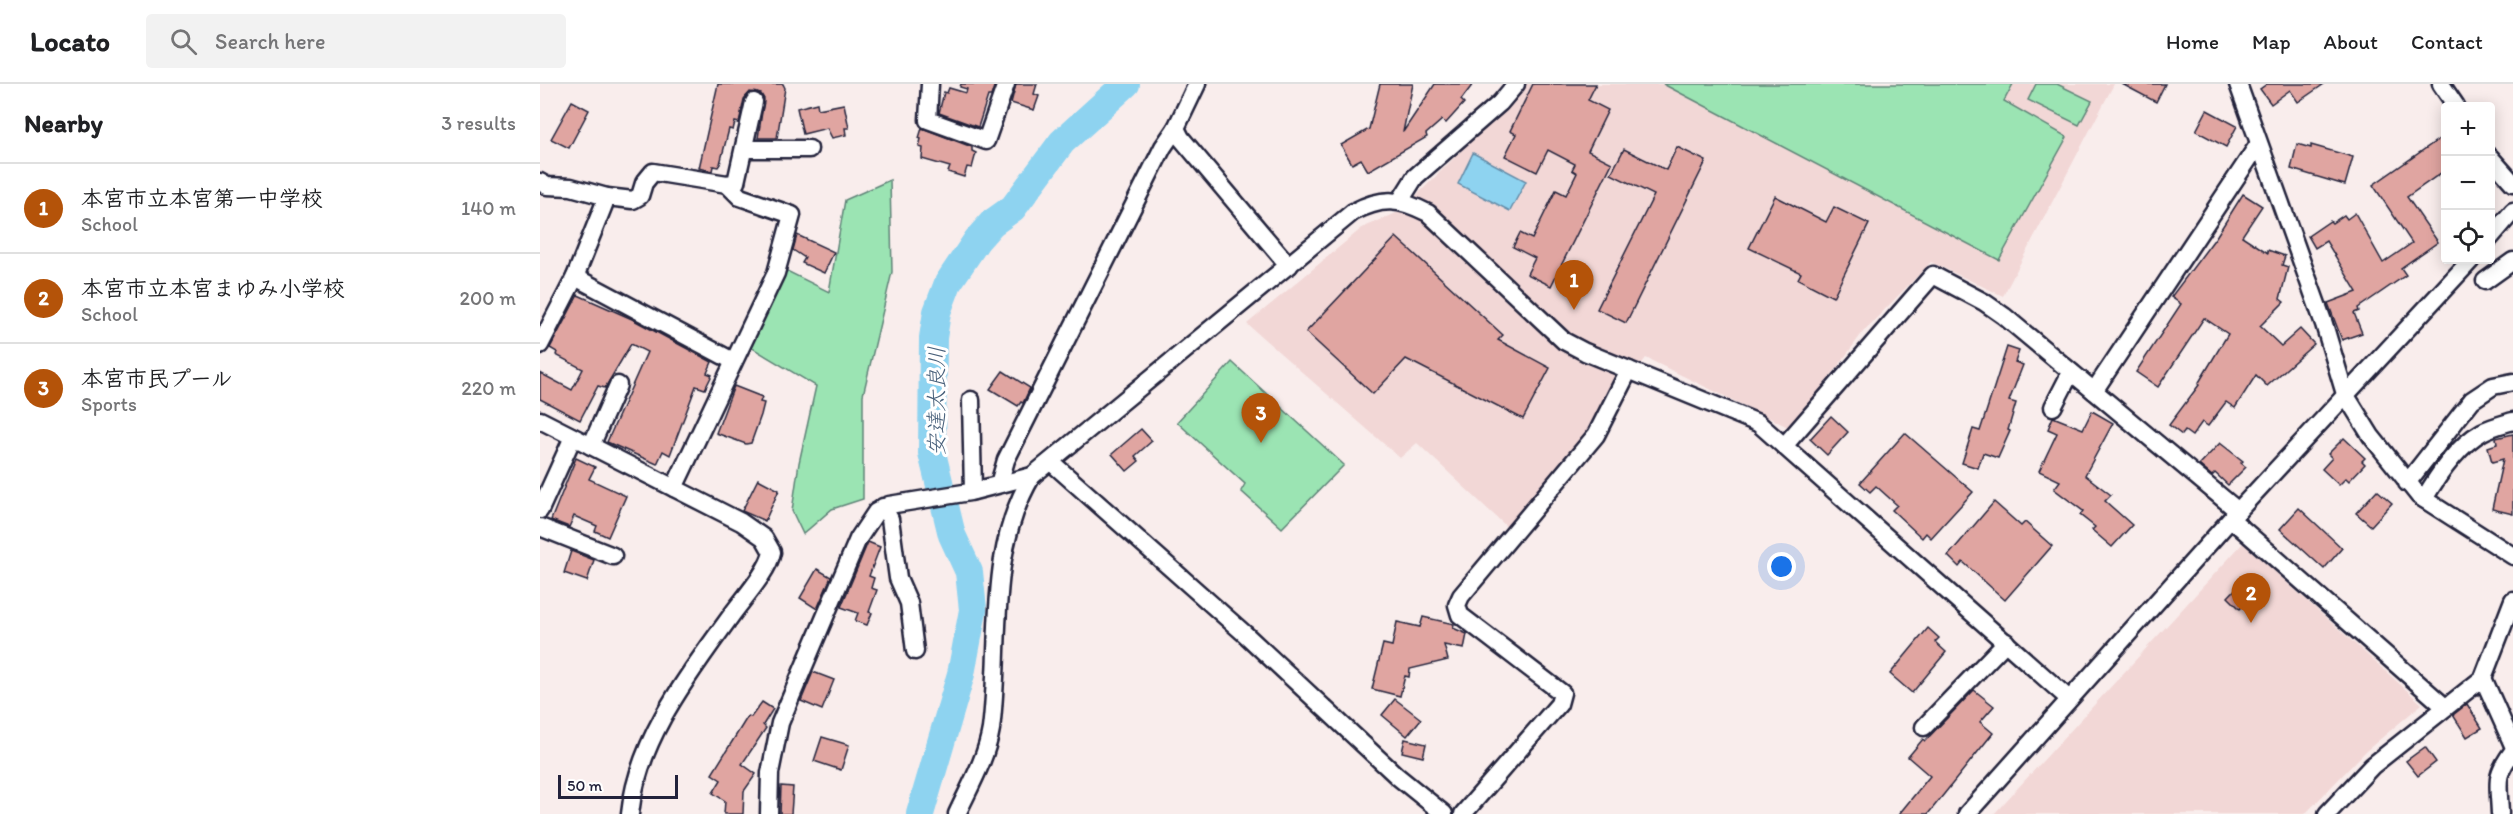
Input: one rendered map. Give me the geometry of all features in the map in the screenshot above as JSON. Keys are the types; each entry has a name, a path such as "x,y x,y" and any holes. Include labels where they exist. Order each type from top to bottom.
{"street":[{"path":"930,84 928,120 986,141 1006,84"},
{"path":"999,484 1006,460 1197,84"},
{"path":"1400,201 1415,177 1493,110 1516,84"},
{"path":"2238,84 2324,324 2345,394 2371,436 2407,483 2424,499 2513,556"},
{"path":"2441,84 2453,102"},
{"path":"540,183 633,200 640,196 644,183 653,172 727,184 736,182 754,102"},
{"path":"1176,128 1181,138 1289,266"},
{"path":"2094,391 2258,145"},
{"path":"744,149 809,149"},
{"path":"2495,163 2513,183"},
{"path":"674,488 776,273 792,215 740,197 727,184"},
{"path":"540,345 547,315 575,277 607,197"},
{"path":"957,814 980,767 991,730 999,576 1024,489 1032,476 1353,212 1381,200 1400,201 1428,213 1564,341 1758,423 2069,699"},
{"path":"2495,232 2513,210"},
{"path":"2485,281 2513,261"},
{"path":"1967,814 2345,394 2467,264"},
{"path":"1784,446 1933,275 1984,302 2094,391 2235,515 2445,707"},
{"path":"575,277 733,361"},
{"path":"1463,814 1559,704 1562,693 1460,615 1457,605 1461,596 1596,435 1629,370"},
{"path":"2054,407 2071,372"},
{"path":"2407,483 2472,399 2493,386 2513,382"},
{"path":"591,446 618,385"},
{"path":"971,400 972,492"},
{"path":"540,420 741,522 769,544 771,555 665,712 634,790 630,814"},
{"path":"2424,499 2453,458 2469,441 2483,431 2513,421"},
{"path":"540,510 573,436"},
{"path":"1051,462 1245,634 1397,776 1444,814"},
{"path":"769,814 770,773 780,723 858,539 886,506 972,492 1032,476"},
{"path":"886,506 896,550 898,578 909,603 915,651"},
{"path":"540,527 613,556"},
{"path":"2327,814 2372,766 2483,678 2513,600"},
{"path":"1924,726 2006,642"},
{"path":"2483,678 2513,745"},
{"path":"2500,814 2498,776 2513,751"}],"shaded area":[{"path":"1523,84 2114,84 2003,296 1931,262 1863,332 1792,429 1646,358 1508,528 1417,443 1400,458 1247,324 1362,228 1401,211 1518,94"},
{"path":"2243,543 2422,704 2366,751 2305,814 1994,814"}],"green space":[{"path":"1663,84 2013,84 2004,101 2067,137 1999,260"},
{"path":"2036,84 2057,84 2092,101 2079,125 2028,100"},
{"path":"890,180 892,272 863,395 863,499 832,509 803,534 792,511 799,463 816,386 749,346 785,270 829,292 845,200"},
{"path":"1232,362 1344,465 1282,528 1241,491 1245,484 1177,422"}],"water":[{"path":"1473,153 1526,181 1510,211 1458,184"}],"building":[{"path":"718,84 783,84 785,88 777,138 758,138 764,99 761,94 750,92 744,99 739,123 735,122 733,130 729,129 720,164 718,167 713,166 712,171 699,168"},
{"path":"961,84 995,84 991,96 988,96 978,127 939,113 944,92 947,93 949,88 966,93 967,89 960,87"},
{"path":"1016,84 1037,84 1034,94 1039,96 1034,110 1011,103"},
{"path":"1380,84 1413,84 1403,132 1435,84 1473,84 1461,100 1464,103 1446,123 1442,120 1426,134 1427,137 1368,171 1361,159 1352,164 1341,145 1369,129"},
{"path":"1533,84 1596,84 1588,100 1608,110 1588,151 1612,163 1551,286 1527,274 1535,258 1513,247 1520,233 1532,239 1556,190 1566,195 1577,173 1572,170 1575,164 1548,150 1537,172 1505,156 1516,134 1510,131"},
{"path":"2122,84 2165,84 2156,102"},
{"path":"2267,84 2324,84 2298,102 2290,90 2271,104 2260,89"},
{"path":"572,101 589,110 569,148 551,139"},
{"path":"817,103 818,109 844,104 849,128 845,128 846,135 832,138 827,128 803,134 797,108"},
{"path":"2207,110 2237,126 2226,147 2196,131"},
{"path":"922,128 972,147 972,151 976,153 972,168 967,167 964,177 948,172 950,167 922,159 923,148 919,147 921,139 919,138"},
{"path":"2441,138 2441,173 2407,197 2438,242 2401,268 2406,275 2358,308 2359,311 2354,313 2362,333 2342,340 2328,303 2357,292 2326,241 2315,248 2308,236 2330,221 2332,223 2344,215 2347,219 2355,213 2383,263 2412,243 2373,185"},
{"path":"2297,144 2311,148 2311,145 2353,157 2345,185 2291,169"},
{"path":"1677,147 1706,161 1626,323 1597,309 1654,195 1611,174 1624,149 1666,170"},
{"path":"2243,194 2262,206 2242,236 2268,253 2268,250 2285,256 2282,265 2288,267 2280,299 2284,302 2260,326 2281,346 2300,329 2314,344 2267,386 2256,375 2235,408 2226,402 2208,426 2202,422 2192,436 2185,431 2182,435 2169,425 2199,385 2228,334 2204,318 2158,387 2136,372 2181,304 2171,297 2216,237"},
{"path":"1775,196 1826,222 1834,207 1869,224 1833,297 1798,279 1801,273 1749,248"},
{"path":"797,235 834,252 824,273 802,263 805,258 793,250"},
{"path":"1396,237 1503,335 1498,340 1550,368 1523,419 1406,359 1373,394 1306,332"},
{"path":"578,295 632,319 712,362 707,373 712,375 705,389 696,386 670,455 663,451 657,464 607,442 647,352 631,344 605,388 598,386 580,420 540,399 540,373 572,390 583,369 556,355 557,352 550,348"},
{"path":"2007,347 2019,351 2015,362 2023,365 2009,401 2016,403 2008,430 2010,431 1998,458 1983,453 1978,468 1962,463 1973,429 1980,431"},
{"path":"1003,371 1030,388 1023,403 1021,402 1018,406 990,389"},
{"path":"734,386 762,397 760,402 764,403 751,443 746,444 716,433"},
{"path":"2092,411 2113,423 2085,475 2111,495 2105,501 2132,525 2112,547 2092,530 2095,527 2080,515 2083,511 2054,489 2060,481 2039,471 2057,433 2048,429 2053,417 2083,429"},
{"path":"1831,416 1848,432 1827,455 1810,439"},
{"path":"1141,429 1152,441 1135,456 1139,461 1127,471 1112,454"},
{"path":"1905,433 1973,492 1931,538 1926,533 1922,538 1892,510 1897,505 1876,486 1870,492 1860,483"},
{"path":"2513,434 2513,514 2492,509 2503,459 2492,462 2488,447 2497,444 2496,438"},
{"path":"2344,438 2365,458 2362,461 2365,464 2349,481 2346,478 2339,485 2322,469 2332,458 2328,454"},
{"path":"2220,443 2243,461 2241,463 2246,467 2228,485 2215,473 2212,476 2199,465"},
{"path":"576,458 595,467 589,479 626,496 608,537 595,531 597,526 574,516 569,527 551,520"},
{"path":"758,479 779,490 765,521 742,511"},
{"path":"2377,490 2392,503 2371,526 2356,513"},
{"path":"1994,502 2021,526 2025,522 2052,546 2005,600 1963,562 1959,567 1948,556"},
{"path":"2299,508 2342,548 2324,569 2280,529"},
{"path":"868,542 880,547 869,576 874,578 871,588 877,590 867,625 855,621 858,613 841,607"},
{"path":"571,551 594,560 587,581 564,573"},
{"path":"817,569 831,577 817,609 800,598"},
{"path":"2250,574 2262,585 2240,609 2228,597"},
{"path":"1423,617 1454,624 1453,628 1467,634 1464,649 1444,645 1448,660 1410,669 1409,677 1405,676 1400,696 1372,689 1383,644 1392,646 1397,622 1420,627"},
{"path":"1928,628 1939,638 1935,642 1946,652 1912,693 1890,674"},
{"path":"813,672 834,680 822,710 801,701"},
{"path":"1974,690 1994,706 1980,722 1993,733 1928,814 1899,814 1930,776 1908,757 1923,739 1925,741"},
{"path":"1395,699 1421,719 1407,736 1382,715"},
{"path":"762,702 773,709 763,725 766,728 742,764 756,774 744,791 743,814 724,814 725,801 713,793 721,780 712,774 748,716 751,717"},
{"path":"2467,704 2482,728 2467,737 2453,715"},
{"path":"822,737 849,745 841,770 814,761"},
{"path":"1405,739 1426,744 1423,757 1402,752"},
{"path":"2425,747 2436,762 2418,776 2406,761"},
{"path":"781,786 793,787 791,814 780,814"}],"waterway":[{"name":"安達太良川","path":"920,814 961,674 973,610 969,572 952,535 932,453 933,338 937,312 948,283 977,240 992,223 1013,208 1062,142 1126,84"}],"place":[{"name":"本宮市立本宮第一中学校","path":"1574,310"},
{"name":"本宮市民プール","path":"1261,443"},
{"name":"本宮市立本宮まゆみ小学校","path":"2251,623"}]}
